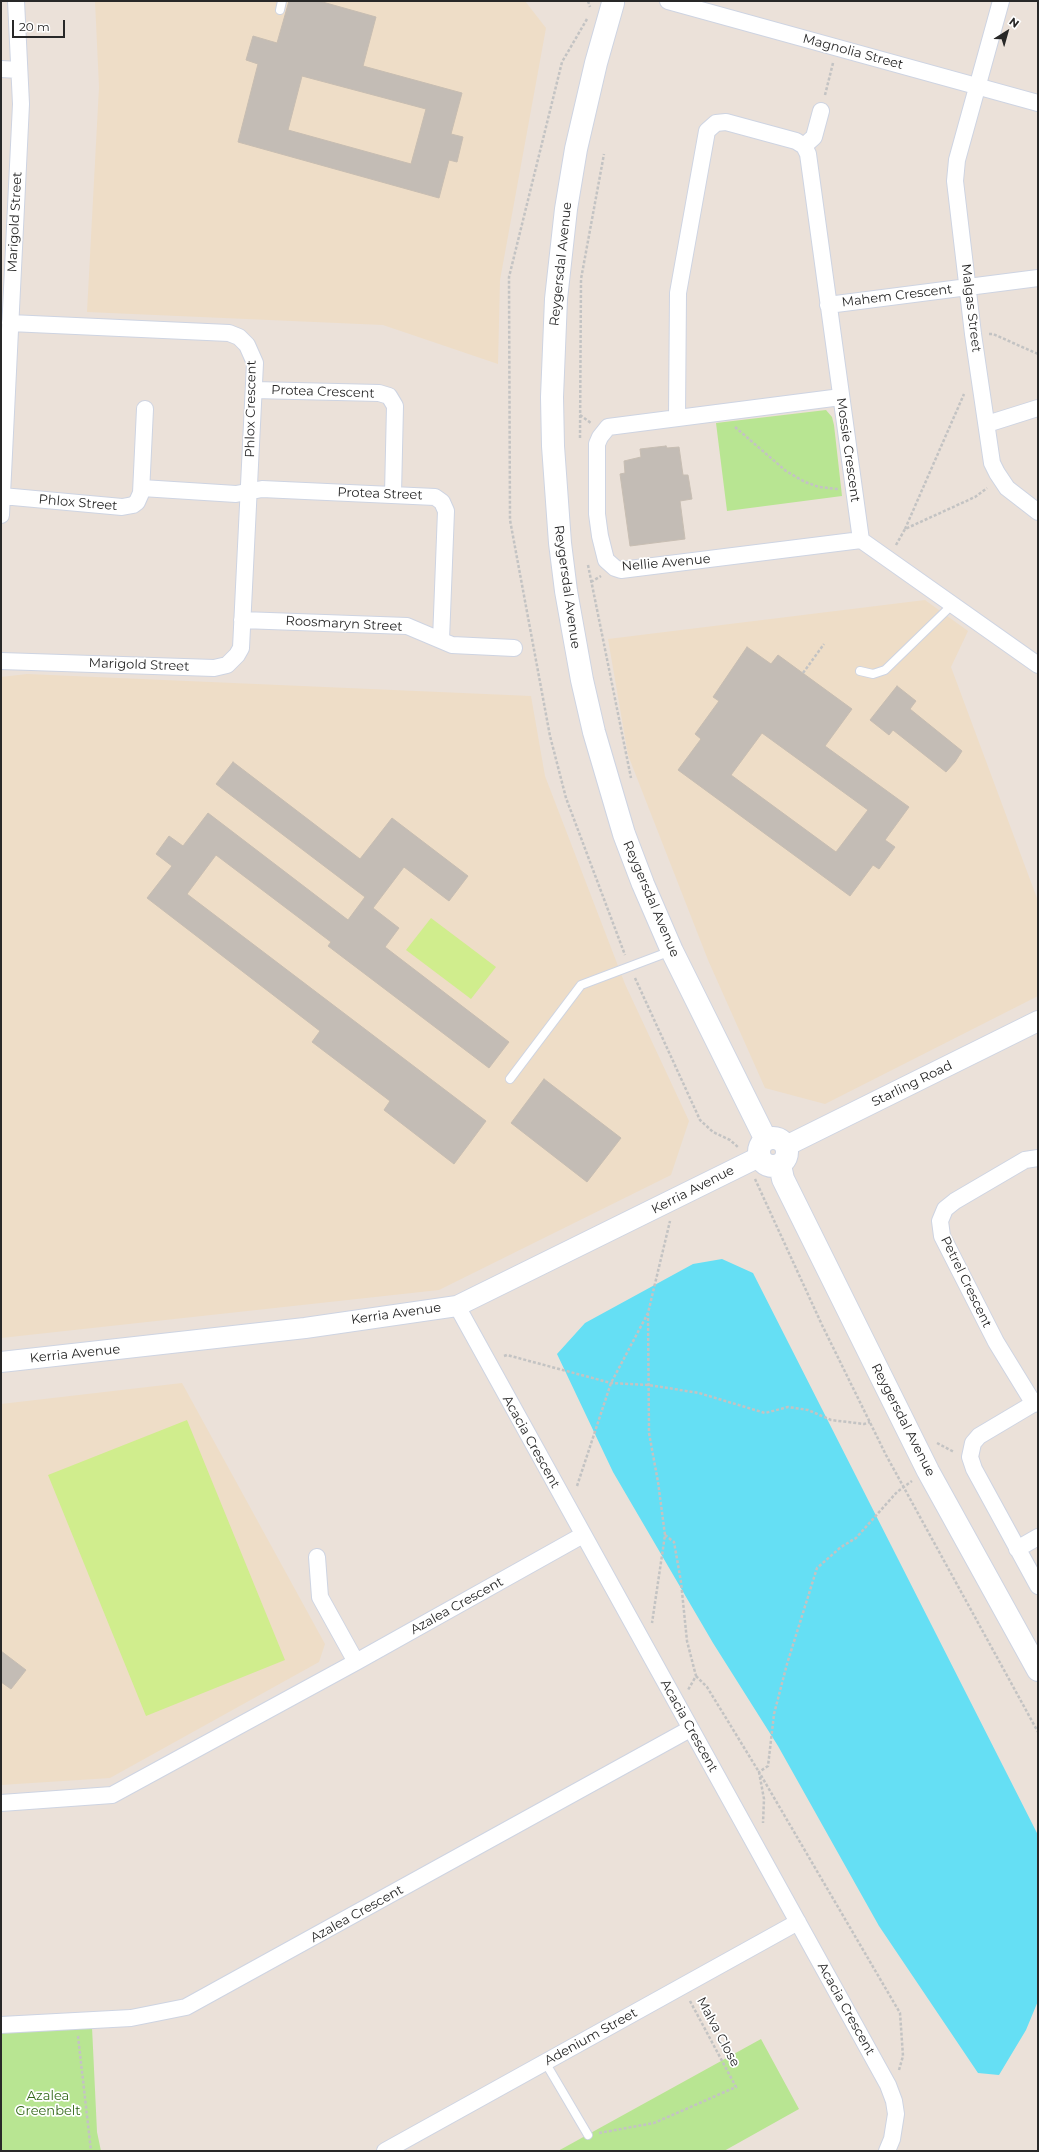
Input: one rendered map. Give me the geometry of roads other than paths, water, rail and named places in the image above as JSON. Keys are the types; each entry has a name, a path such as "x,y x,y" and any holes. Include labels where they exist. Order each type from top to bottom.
{"main road":[{"name":"Reygersdal Avenue","path":"610,4 576,149 560,251 555,313 552,397 556,494 566,591 582,680 594,732 624,834 643,884 672,951 768,1154 783,1179 928,1471 1038,1670"}],"street":[{"name":"Marigold Street","path":"1,515 3,409 10,322 7,278 21,104 16,1"},
{"name":"Magnolia Street","path":"668,1 1038,103"},
{"name":"Malgas Street","path":"1001,1 955,170 973,334 992,462 1003,482 1012,493 1038,512"},
{"path":"1,69 19,70"},
{"path":"677,417 678,293 708,130 716,123 726,122 796,141 804,146 814,137 821,111"},
{"name":"Mossie Crescent","path":"804,146 808,154 861,540"},
{"name":"Mahem Crescent","path":"828,305 1038,278"},
{"name":"Phlox Crescent","path":"10,322 229,333 243,340 251,350 255,363 242,620"},
{"name":"Protea Crescent","path":"254,390 379,394 389,396 395,406 392,494"},
{"name":"Nellie Avenue","path":"841,397 608,426 600,437 598,444 598,522 606,560 615,568 627,570 861,540"},
{"path":"987,424 1038,408"},
{"name":"Phlox Street","path":"2,496 128,507 137,502 142,488 145,409"},
{"path":"142,488 236,494 249,492"},
{"name":"Protea Street","path":"249,492 262,489 435,496 445,506 446,516 441,640"},
{"path":"861,540 889,558 1038,665"},
{"name":"Marigold Street","path":"1,661 221,667 232,661 241,648 242,620"},
{"name":"Roosmaryn Street","path":"242,620 407,626 452,645 514,648"},
{"name":"Starling Road","path":"768,1154 1038,1021"},
{"name":"Kerria Avenue","path":"1,1362 305,1328 456,1306 768,1154"},
{"name":"Petrel Crescent","path":"1036,1402 996,1342 942,1236 940,1221 945,1209 954,1201 1025,1160 1038,1158"},
{"name":"Acacia Crescent","path":"456,1306 888,2085 894,2101 896,2114 892,2139 887,2151"},
{"path":"1036,1402 979,1436 973,1443 970,1457 974,1469 1038,1586"},
{"name":"Azalea Crescent","path":"1,1803 112,1795 356,1662 583,1535"},
{"path":"1017,1549 1038,1537"},
{"path":"317,1557 320,1597 356,1662"},
{"name":"Azalea Crescent","path":"1,2025 131,2018 186,2007 202,2000 690,1729"},
{"name":"Adenium Street","path":"385,2151 798,1922"}],"lane":[{"path":"280,10 282,1"},
{"path":"860,671 873,674 885,670 953,604"},
{"path":"510,1079 581,985 672,951"},
{"path":"545,2062 588,2135"}],"water":[{"path":"722,1259 753,1273 1038,1835 1038,2001 1026,2030 999,2075 978,2073 879,1926 778,1746 713,1643 613,1472 557,1354 585,1323 693,1264"}],"park label":[{"name":"Azalea Greenbelt","path":"48,2104"}]}
